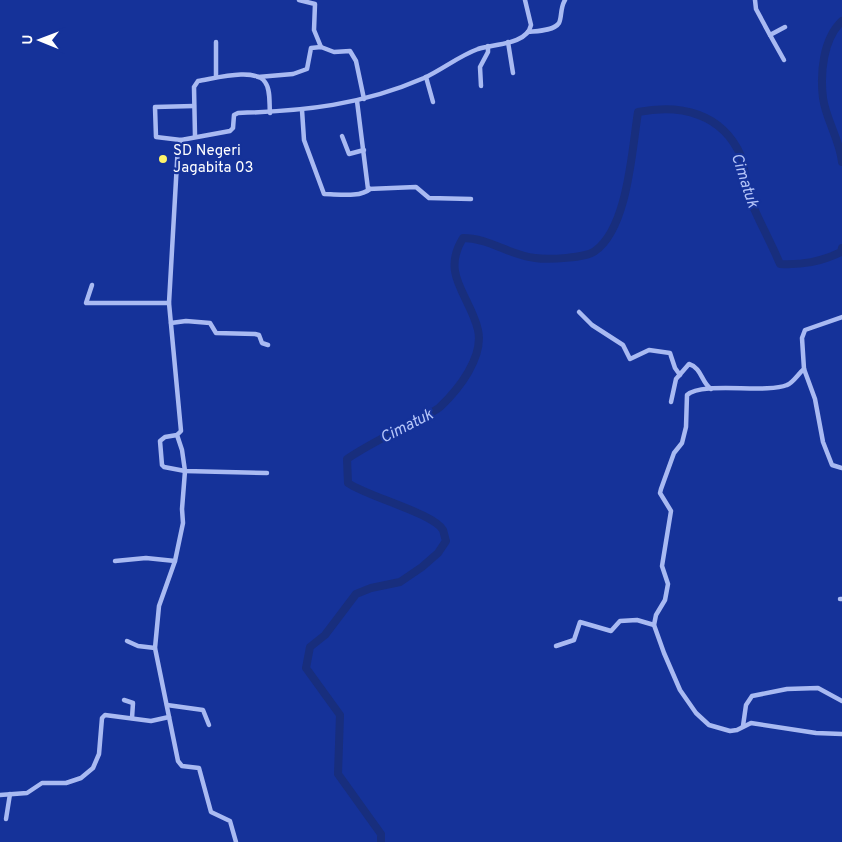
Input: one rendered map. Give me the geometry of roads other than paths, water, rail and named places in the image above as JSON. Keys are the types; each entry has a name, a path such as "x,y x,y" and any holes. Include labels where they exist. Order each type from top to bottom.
{"street":[{"path":"299,0 315,4 314,30 321,47"},
{"path":"525,0 531,25 528,32"},
{"path":"194,106 155,107 156,137 181,140 230,131 233,128 235,114 302,110 364,99 426,77 466,54 488,46 508,42 528,32 541,31 556,26 559,23 564,0"},
{"path":"755,0 756,9 784,60"},
{"path":"770,35 784,27"},
{"path":"216,42 216,77"},
{"path":"508,42 513,73"},
{"path":"481,86 480,67 488,52 488,46"},
{"path":"195,136 194,106 196,82 236,75 258,77 293,74 307,69 311,48 321,47 334,52 350,51 356,61 364,99"},
{"path":"258,77 265,82 268,88 270,113"},
{"path":"426,77 433,102"},
{"path":"357,101 368,187 370,189"},
{"path":"302,110 304,140 324,194 351,194 368,192 370,189 416,187 429,198 471,199"},
{"path":"342,136 349,154 364,150"},
{"path":"181,140 177,147 169,303 181,431 177,435 162,438 160,441 162,465 184,471 267,473"},
{"path":"92,285 86,303 169,303"},
{"path":"579,312 592,325 623,345 630,359 649,350 670,353 675,368 680,374"},
{"path":"842,317 805,330 802,338 804,369 815,399 829,460 836,468 842,468"},
{"path":"170,323 186,321 210,323 216,333 255,334 259,335 262,343 268,344"},
{"path":"671,402 676,379 688,365 694,366 706,385 712,389"},
{"path":"804,369 785,386 712,389 691,392 687,395 686,427 682,444 674,453 660,493 671,511 662,566 668,584 665,600 656,615 654,625 680,690 696,714 705,722 730,731 751,723 779,729 842,734"},
{"path":"177,435 182,450 184,471 183,530 175,561 159,606 155,648 179,764 200,768 211,812 230,821 236,842"},
{"path":"115,561 146,558 175,561"},
{"path":"556,646 574,640 580,622 611,631 620,621 637,620 654,625"},
{"path":"127,641 138,646 155,648"},
{"path":"742,728 746,705 752,696 787,689 818,688 842,701"},
{"path":"124,700 133,703 132,718"},
{"path":"167,705 203,710 209,725"},
{"path":"0,795 27,793 42,783 66,783 81,778 93,768 99,754 103,716 110,714 151,721 169,717"},
{"path":"6,819 10,794"}],"waterway":[{"name":"Cimatuk","path":"842,21 836,28 827,47 822,78 823,98 839,146 842,162"},
{"name":"Cimatuk","path":"381,842 381,834 338,774 340,715 306,668 310,647 325,635 356,594 371,588 400,582 438,553 446,541 443,530 427,517 348,483 347,459 372,443 438,409 462,382 474,361 479,340 478,330 459,285 455,263 457,251 463,238 482,241 516,254 535,258 566,258 595,251 606,240 615,225 622,207 627,187 638,112 670,109 698,115 711,121 733,141 743,161 748,194 780,264 796,264 819,260 841,252 842,248"}],"place":[{"name":"SD Negeri Jagabita 03","path":"163,159"}]}
